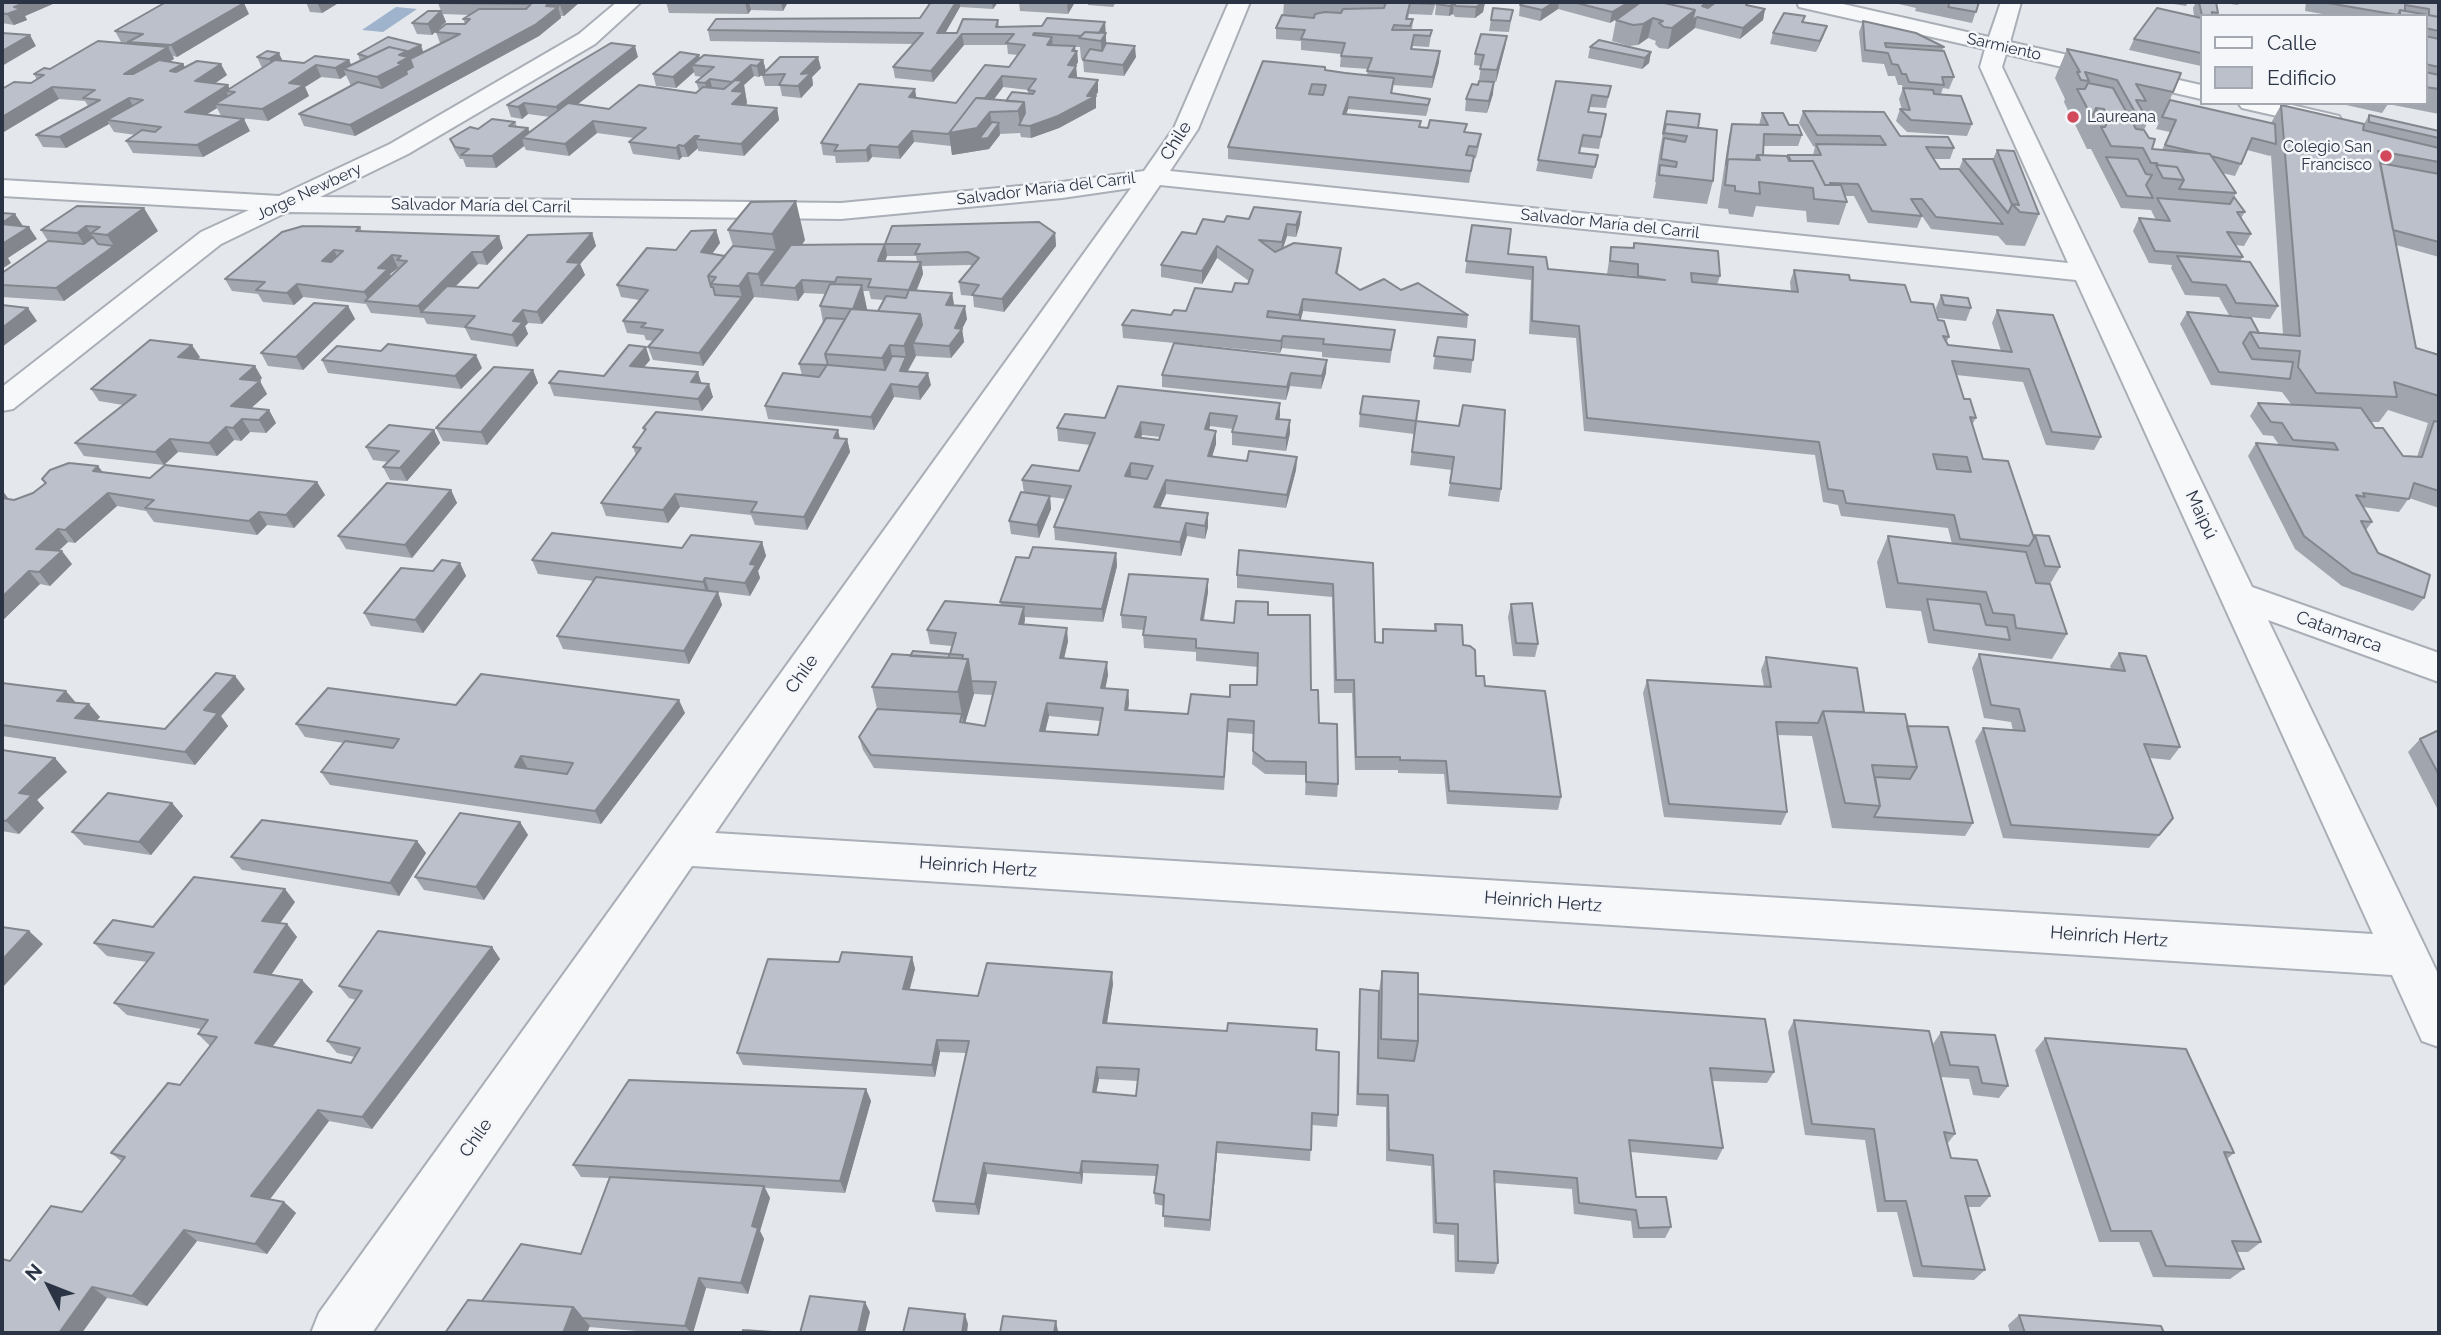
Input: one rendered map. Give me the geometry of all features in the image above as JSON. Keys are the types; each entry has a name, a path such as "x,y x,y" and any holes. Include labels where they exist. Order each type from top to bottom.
{"street":[{"name":"Jorge Newbery","path":"2,402 211,238 399,149 587,39 629,2"},
{"name":"Chile","path":"339,1333 1186,129 1240,2"},
{"name":"Sarmiento","path":"1807,2 2200,92"},
{"name":"Maipú","path":"2011,2 1991,67 2439,1026"},
{"path":"2259,105 2358,128"},
{"name":"Salvador María del Carril","path":"2,188 283,204 841,211 1062,190 1153,177 2087,273"},
{"name":"Catamarca","path":"2238,595 2439,668"},
{"name":"Heinrich Hertz","path":"680,848 2407,956"}],"water":[{"path":"396,7 417,9 383,32 362,30"}],"building":[{"path":"2,2 27,2 14,7 21,9 7,14 2,13"},
{"path":"166,2 244,3 171,45 128,42 143,34 115,31"},
{"path":"564,2 560,5 548,4 546,6 558,7 535,25 350,125 299,114 358,82 382,88 407,74 406,71 413,67 410,59 460,34 436,32 446,24 465,24 470,19 463,19 479,9 526,9 531,4 438,3"},
{"path":"666,2 747,2 745,3"},
{"path":"931,2 956,2 937,33 957,33 963,19 998,20 996,27 1042,26 1047,18 1105,22 1099,33 1085,32 1081,36 1033,35 1052,37 1047,45 1075,46 1072,51 1077,51 1068,65 1076,66 1069,77 1098,80 1087,96 1096,96 1058,116 1030,126 1019,125 1025,113 1024,102 1006,101 1012,92 1033,94 1035,91 1028,90 1036,79 1002,76 985,98 976,98 949,134 912,131 898,147 870,145 866,150 834,151 838,145 821,143 859,84 915,89 909,97 956,103 985,65 1009,67 1025,45 1006,43 1014,34 962,34 931,71 893,67 923,33 708,30 716,19 920,18"},
{"path":"1386,2 1434,2 1410,3 1406,19 1413,19 1410,26 1394,25 1392,30 1432,30 1430,36 1414,35 1411,49 1440,51 1433,77 1367,71 1372,58 1341,56 1345,43 1301,39 1305,30 1276,28 1282,15 1314,18 1315,14 1341,13 1343,9 1384,8"},
{"path":"1437,2 1484,2 1476,7 1456,6 1454,3 1450,6 1436,4"},
{"path":"1525,2 1554,2 1542,10 1520,5"},
{"path":"1573,2 1629,2 1612,12"},
{"path":"1641,2 1660,2 1695,10 1672,28 1664,27 1659,23 1663,21 1653,18 1643,24 1633,25 1616,20"},
{"path":"1660,2 1708,2 1702,6 1708,8 1716,2 1749,2 1746,5 1765,9 1743,28 1697,17 1692,20 1695,10"},
{"path":"1950,2 1979,2 1976,12 1948,7"},
{"path":"2199,2 2216,2 2218,13 2202,14"},
{"path":"2322,2 2439,2 2439,17 2429,15 2429,9 2405,5 2405,11 2400,10 2398,14"},
{"path":"1493,8 1513,10 1510,21 1491,20"},
{"path":"2157,8 2200,18 2200,53 2134,39"},
{"path":"2400,10 2422,14 2400,14"},
{"path":"428,11 441,11 428,24 412,23"},
{"path":"1784,13 1805,16 1802,22 1827,26 1820,41 1773,33"},
{"path":"2427,15 2439,17 2439,31 2427,28"},
{"path":"1863,21 1916,33 1944,47 1885,43 1886,47 1944,51 1954,77 1942,77 1944,85 1909,82 1898,65 1892,64 1888,53 1865,50"},
{"path":"1085,32 1106,33 1101,41 1079,38"},
{"path":"2,33 30,35 2,51"},
{"path":"1481,34 1507,36 1497,70 1480,69 1484,55 1475,54"},
{"path":"2427,36 2439,39 2439,67 2427,64"},
{"path":"388,37 421,45 407,52 389,47 368,57 358,54"},
{"path":"1599,40 1651,52 1645,58 1590,47"},
{"path":"98,41 168,47 124,74 133,74 159,60 183,64 170,71 176,72 197,61 221,64 195,81 228,85 185,112 244,119 197,145 126,141 142,130 155,132 161,127 107,120 143,100 129,98 59,137 36,135 100,100 83,98 95,90 52,87 2,117 2,89 14,82 31,83 44,75 34,74 44,68 50,69"},
{"path":"611,43 635,46 556,107 524,103 518,107 507,105"},
{"path":"1106,43 1135,46 1123,65 1083,60 1090,49 1102,51"},
{"path":"389,47 407,51 399,55 409,57 398,63 403,64 377,77 343,69"},
{"path":"2067,49 2181,73 2173,92 2136,84 2146,101 2136,100 2148,121 2140,121 2117,80 2085,72 2089,81 2081,80 2077,72 2080,72"},
{"path":"267,51 279,53 269,59 257,57"},
{"path":"680,52 699,55 673,77 653,74"},
{"path":"704,55 763,60 757,66 751,65 732,82 710,79 705,83 696,82 714,67 692,65"},
{"path":"315,56 349,60 335,68 316,65 289,83 304,85 262,109 215,104 235,92 226,91 275,60 304,63"},
{"path":"780,57 818,57 801,74 811,73 798,86 779,85 785,74 762,75"},
{"path":"1263,61 1394,78 1391,93 1430,99 1428,105 1349,97 1343,114 1421,121 1419,127 1428,128 1430,120 1467,124 1464,132 1481,134 1477,147 1469,146 1466,155 1474,156 1471,171 1228,147","holes":["1312,84 1326,85 1323,95 1309,94"]},
{"path":"2427,72 2439,75 2439,89 2427,87"},
{"path":"735,80 743,81 732,91 744,92 732,104 777,108 741,144 695,139 699,136 676,148 629,142 646,128 593,121 565,144 522,138 568,103 609,109 639,85 696,93 703,87 724,89"},
{"path":"1479,81 1494,82 1489,101 1466,99 1472,84 1478,85"},
{"path":"1556,81 1611,86 1608,97 1592,95 1588,112 1606,114 1601,137 1583,135 1579,153 1598,155 1595,167 1538,160"},
{"path":"2088,83 2113,88 2136,129 2144,130 2149,138 2155,139 2152,149 2210,154 2236,193 2179,189 2184,180 2177,167 2151,163 2143,148 2111,146 2101,127 2105,127 2109,118 2104,109 2096,108 2092,117 2077,89 2085,89"},
{"path":"1903,88 1933,90 1934,94 1961,96 1972,124 1911,120 1900,109 1910,110"},
{"path":"976,98 1024,102 1018,111 990,112 977,128 949,133"},
{"path":"2170,100 2275,124 2276,144 2252,138 2241,164 2210,154 2165,145 2176,120 2162,117"},
{"path":"2281,105 2364,124 2363,130 2439,148 2439,162 2378,151 2416,348 2439,355 2439,396 2394,382 2397,397 2316,393 2298,367 2300,351 2259,348 2250,332 2300,336"},
{"path":"2096,108 2104,109 2109,118 2101,118"},
{"path":"1667,111 1700,114 1698,128 1666,124 1663,134"},
{"path":"1803,111 1884,112 1900,136 1948,137 1954,148 1926,147 1940,169 1959,169 2003,224 1936,217 1922,199 1911,199 1922,216 1872,211 1858,184 1825,185 1813,161 1791,161 1788,155 1821,155 1816,144 1886,145 1880,136 1817,135"},
{"path":"1762,113 1783,113 1789,125 1798,125 1802,135 1764,134 1763,155 1757,155 1756,160 1728,159 1726,165 1732,124 1768,125"},
{"path":"2369,115 2439,131 2439,138 2369,122"},
{"path":"492,119 515,122 509,126 528,128 492,156 461,155 469,149 455,147 450,139 470,127 478,129"},
{"path":"992,122 999,123 988,138 979,139"},
{"path":"1666,124 1717,130 1713,181 1659,175 1660,165 1676,167 1677,162 1661,159 1664,138 1685,142 1687,136 1664,133"},
{"path":"1997,150 2014,151 2039,214 2020,212 2012,204 2019,205"},
{"path":"1757,155 1787,156 1789,161 1813,161 1825,185 1841,185 1847,202 1814,199 1813,188 1759,182 1760,194 1735,191 1735,186 1725,185 1728,159 1760,160"},
{"path":"2106,157 2138,159 2146,174 2152,175 2146,185 2153,198 2127,196"},
{"path":"1963,159 1993,159 2012,205 2008,213"},
{"path":"2380,163 2439,174 2439,242 2393,230"},
{"path":"2156,165 2177,167 2184,180 2163,178"},
{"path":"2234,197 2245,212 2237,212 2251,234 2227,232 2243,257 2155,251 2139,218 2170,221 2157,198 2230,204"},
{"path":"796,201 772,234 728,230 751,202"},
{"path":"77,206 144,208 107,235 91,233 100,227 86,226 77,233 41,230"},
{"path":"1254,207 1301,212 1296,225 1287,224 1282,242 1259,240 1275,252 1294,243 1341,248 1336,273 1360,290 1384,279 1401,290 1418,283 1468,315 1303,299 1299,315 1268,311 1267,317 1395,330 1391,350 1323,344 1324,339 1283,336 1281,341 1122,325 1132,310 1171,315 1174,310 1186,311 1195,288 1232,292 1235,283 1248,284 1253,270 1217,246 1202,271 1161,265 1182,232 1196,234 1203,219 1224,222 1227,216 1249,219"},
{"path":"2,213 15,214 2,223"},
{"path":"1039,222 1055,233 1002,299 972,295 979,285 959,282 979,258 968,252 915,254 920,244 885,244 892,226"},
{"path":"2,224 29,227 2,244"},
{"path":"1472,225 1511,229 1508,254 1546,257 1548,269 1665,280 1638,276 1638,264 1610,261 1611,247 1634,248 1634,243 1718,251 1720,276 1691,273 1692,282 1798,292 1794,270 1849,275 1850,280 1905,285 1911,302 1933,304 1938,320 1944,321 1949,337 1943,336 1948,345 2012,352 1997,310 2053,315 2101,437 2052,432 2029,369 1952,361 1964,399 1970,399 1976,418 1970,417 1983,459 2008,461 2034,538 2029,546 1960,539 1954,515 1846,503 1843,491 1828,489 1819,442 1587,418 1579,326 1532,321 1533,267 1466,261","holes":["1933,454 1967,457 1971,472 1937,469"]},
{"path":"303,226 360,227 356,231 499,236 482,252 472,252 418,306 365,301 407,261 397,260 401,256 392,255 378,268 388,269 364,292 297,284 287,293 256,290 265,282 225,279 282,232","holes":["334,250 343,251 331,262 322,261"]},
{"path":"716,230 701,252 725,256 708,276 711,287 715,295 742,297 699,353 648,347 663,330 641,327 646,323 623,321 648,290 617,285 647,248 676,250 691,231"},
{"path":"592,233 567,262 580,263 537,312 523,310 513,321 523,322 512,335 465,327 475,316 421,312 447,286 478,288 528,235"},
{"path":"93,237 98,244 114,246 56,288 2,285 2,273 48,241 84,244"},
{"path":"885,244 878,261 921,262 909,290 868,287 871,279 837,277 835,282 802,280 795,288 761,285 791,245"},
{"path":"733,246 776,250 758,274 748,273 739,286 711,284 716,277 708,276"},
{"path":"2177,256 2250,262 2278,306 2236,303 2226,285 2192,282"},
{"path":"830,284 862,285 853,309 820,306"},
{"path":"909,290 952,293 946,305 965,306 955,328 962,329 949,346 913,343 922,325 920,314 878,311 886,296 906,298"},
{"path":"1941,295 1968,298 1971,308 1944,305"},
{"path":"314,303 348,306 296,357 261,353"},
{"path":"2,305 28,308 2,328"},
{"path":"851,309 920,314 904,346 890,345 882,358 825,354"},
{"path":"2187,312 2251,318 2259,333 2250,332 2243,343 2252,359 2293,362 2290,379 2219,372"},
{"path":"826,318 845,319 825,354 828,365 885,370 892,356 906,357 900,371 928,373 918,387 891,384 871,417 765,406 783,373 819,377 827,365 799,364"},
{"path":"1438,337 1475,340 1473,360 1434,356"},
{"path":"150,340 192,345 178,357 255,366 240,379 260,381 231,406 269,410 259,420 242,419 233,428 226,427 209,443 170,439 155,452 75,443 136,395 91,389"},
{"path":"1174,343 1327,360 1322,376 1291,373 1287,387 1162,375"},
{"path":"388,344 476,355 455,376 322,360 337,346 381,351"},
{"path":"629,345 646,347 630,366 698,372 691,382 709,384 698,399 549,383 559,371 604,376"},
{"path":"494,367 533,370 481,432 436,428"},
{"path":"1118,386 1280,403 1276,419 1290,420 1286,438 1232,432 1237,416 1210,413 1205,429 1216,431 1208,456 1247,461 1249,451 1297,457 1287,495 1166,480 1154,507 1208,513 1205,526 1186,523 1180,542 1054,527 1071,486 1022,480 1032,465 1079,471 1095,433 1057,428 1065,414 1105,418","holes":["1141,422 1164,425 1159,440 1135,437","1131,463 1153,466 1147,479 1125,476"]},
{"path":"1363,396 1419,401 1416,421 1360,414"},
{"path":"2258,403 2361,408 2375,428 2383,428 2403,456 2422,457 2434,421 2439,422 2439,491 2414,483 2409,499 2363,493 2365,497 2356,495 2372,522 2361,521 2378,553 2430,575 2424,598 2352,573 2304,536 2256,443 2338,450 2334,443 2293,440 2282,423 2271,422"},
{"path":"1463,405 1505,410 1501,489 1450,483 1454,457 1412,452 1416,421 1459,426"},
{"path":"656,412 838,430 834,438 847,439 804,517 751,512 757,502 675,494 663,510 601,503 641,448 633,447"},
{"path":"389,425 434,430 400,468 383,467 399,451 366,447"},
{"path":"69,463 98,466 93,471 150,478 165,465 317,482 286,515 259,512 249,521 145,508 154,500 108,493 65,530 58,529 36,549 62,551 39,572 29,571 2,597 2,498 14,500 33,493 46,483 42,479 50,470"},
{"path":"387,483 451,490 405,545 338,536"},
{"path":"1021,492 1050,496 1037,525 1009,521"},
{"path":"552,533 682,548 691,535 762,542 750,564 756,565 745,583 705,578 703,582 532,560"},
{"path":"2035,535 2049,536 2060,567 2045,566"},
{"path":"1888,536 2026,552 2036,583 2050,584 2067,634 2016,628 2014,615 1993,613 1986,592 1898,583"},
{"path":"1033,547 1116,553 1102,609 1000,602 1016,557 1029,558"},
{"path":"1239,550 1373,563 1375,642 1383,643 1383,629 1436,631 1435,624 1462,625 1463,645 1475,650 1476,676 1484,676 1485,686 1545,691 1561,797 1449,791 1446,761 1356,757 1354,680 1336,680 1333,584 1237,575"},
{"path":"442,560 460,563 415,620 364,613 401,568 433,571"},
{"path":"1129,574 1208,579 1201,620 1234,623 1236,601 1268,602 1268,615 1310,615 1311,690 1318,690 1319,723 1337,724 1338,784 1306,782 1306,762 1266,761 1253,751 1254,721 1228,719 1224,777 871,755 859,737 877,709 962,714 960,722 985,726 996,682 971,681 968,659 962,659 963,655 950,654 956,633 927,630 945,601 1024,607 1019,624 1067,628 1060,658 1107,662 1101,688 1128,690 1125,710 1188,714 1191,694 1230,697 1230,685 1257,685 1258,653 1196,648 1196,639 1143,635 1146,617 1121,615","holes":["1047,703 1103,708 1098,735 1040,731"]},
{"path":"596,577 718,592 684,651 557,636"},
{"path":"1927,599 1980,604 1986,625 2007,627 2010,640 1934,630"},
{"path":"1532,603 1538,644 1516,643 1511,604"},
{"path":"913,651 950,654 948,658 910,656"},
{"path":"2119,653 2146,656 2180,747 2144,744 2173,818 2159,835 2011,825 1983,728 2025,731 2019,709 1991,705 1979,654 2125,671"},
{"path":"892,654 968,659 958,692 872,687"},
{"path":"1766,657 1857,668 1864,712 1823,711 1818,723 1776,722 1787,812 1669,804 1647,680 1771,687"},
{"path":"216,673 235,676 204,710 218,713 185,752 2,725 2,683 66,691 57,701 89,704 75,718 165,729"},
{"path":"481,674 679,700 595,811 321,772 345,741 393,748 399,739 296,724 328,688 456,705","holes":["521,756 573,763 567,774 515,767"]},
{"path":"1823,711 1905,714 1917,767 1872,765 1880,806 1845,803"},
{"path":"1907,726 1948,727 1973,823 1874,817 1880,806 1875,777 1910,779 1917,767"},
{"path":"2439,730 2439,775 2420,739"},
{"path":"2,750 55,758 19,793 32,795 6,821 2,820"},
{"path":"108,793 172,803 139,842 72,832"},
{"path":"460,813 520,822 476,887 415,877"},
{"path":"262,820 417,841 390,883 231,857"},
{"path":"194,877 285,889 262,921 287,924 254,972 302,980 255,1043 351,1063 360,1048 327,1041 362,991 339,986 378,931 492,947 362,1117 318,1110 251,1196 284,1202 255,1244 184,1230 132,1296 92,1287 59,1333 2,1333 2,1259 10,1261 51,1206 82,1212 125,1157 111,1153 168,1083 180,1085 217,1037 198,1034 208,1020 114,1003 154,953 94,943 113,920 153,927"},
{"path":"2,927 29,931 2,960"},
{"path":"842,952 912,957 903,989 978,996 987,963 1112,972 1103,1023 1227,1031 1228,1023 1317,1029 1316,1050 1339,1052 1338,1115 1312,1113 1311,1150 1217,1142 1210,1220 1163,1216 1164,1195 1154,1193 1158,1165 1082,1161 1080,1173 984,1163 975,1204 933,1201 969,1041 937,1040 932,1065 737,1053 768,959 839,962","holes":["1097,1067 1139,1069 1136,1096 1093,1092"]},
{"path":"1382,971 1418,973 1418,1041 1381,1039"},
{"path":"1360,989 1379,991 1378,1058 1414,1061 1418,1041 1418,994 1765,1019 1774,1072 1710,1068 1723,1148 1629,1140 1636,1197 1666,1197 1671,1227 1639,1228 1636,1210 1579,1203 1577,1178 1494,1171 1498,1263 1458,1261 1458,1224 1436,1223 1433,1155 1389,1150 1388,1095 1358,1094"},
{"path":"1794,1020 1929,1031 1955,1134 1944,1132 1951,1158 1977,1160 1990,1196 1965,1196 1985,1270 1922,1266 1906,1201 1885,1201 1874,1129 1812,1124"},
{"path":"1941,1032 1995,1035 2008,1086 1982,1083 1978,1067 1950,1065"},
{"path":"2045,1038 2186,1049 2234,1153 2224,1152 2261,1242 2232,1241 2244,1269 2166,1266 2151,1231 2111,1231"},
{"path":"629,1080 866,1089 840,1181 573,1165"},
{"path":"610,1177 764,1186 752,1226 758,1228 741,1283 699,1278 685,1326 582,1318 573,1307 482,1301 521,1244 581,1254"},
{"path":"810,1296 865,1302 858,1333 800,1333"},
{"path":"468,1300 573,1307 563,1333 445,1333"},
{"path":"909,1308 965,1314 962,1333 903,1333"},
{"path":"2019,1315 2161,1326 2164,1333 2025,1333"},
{"path":"1003,1316 1056,1321 1054,1333 1000,1333"},
{"path":"743,1330 787,1333 742,1333"}],"place":[{"name":"Laureana","path":"2073,117"},
{"name":"Colegio San Francisco","path":"2386,156"}]}
